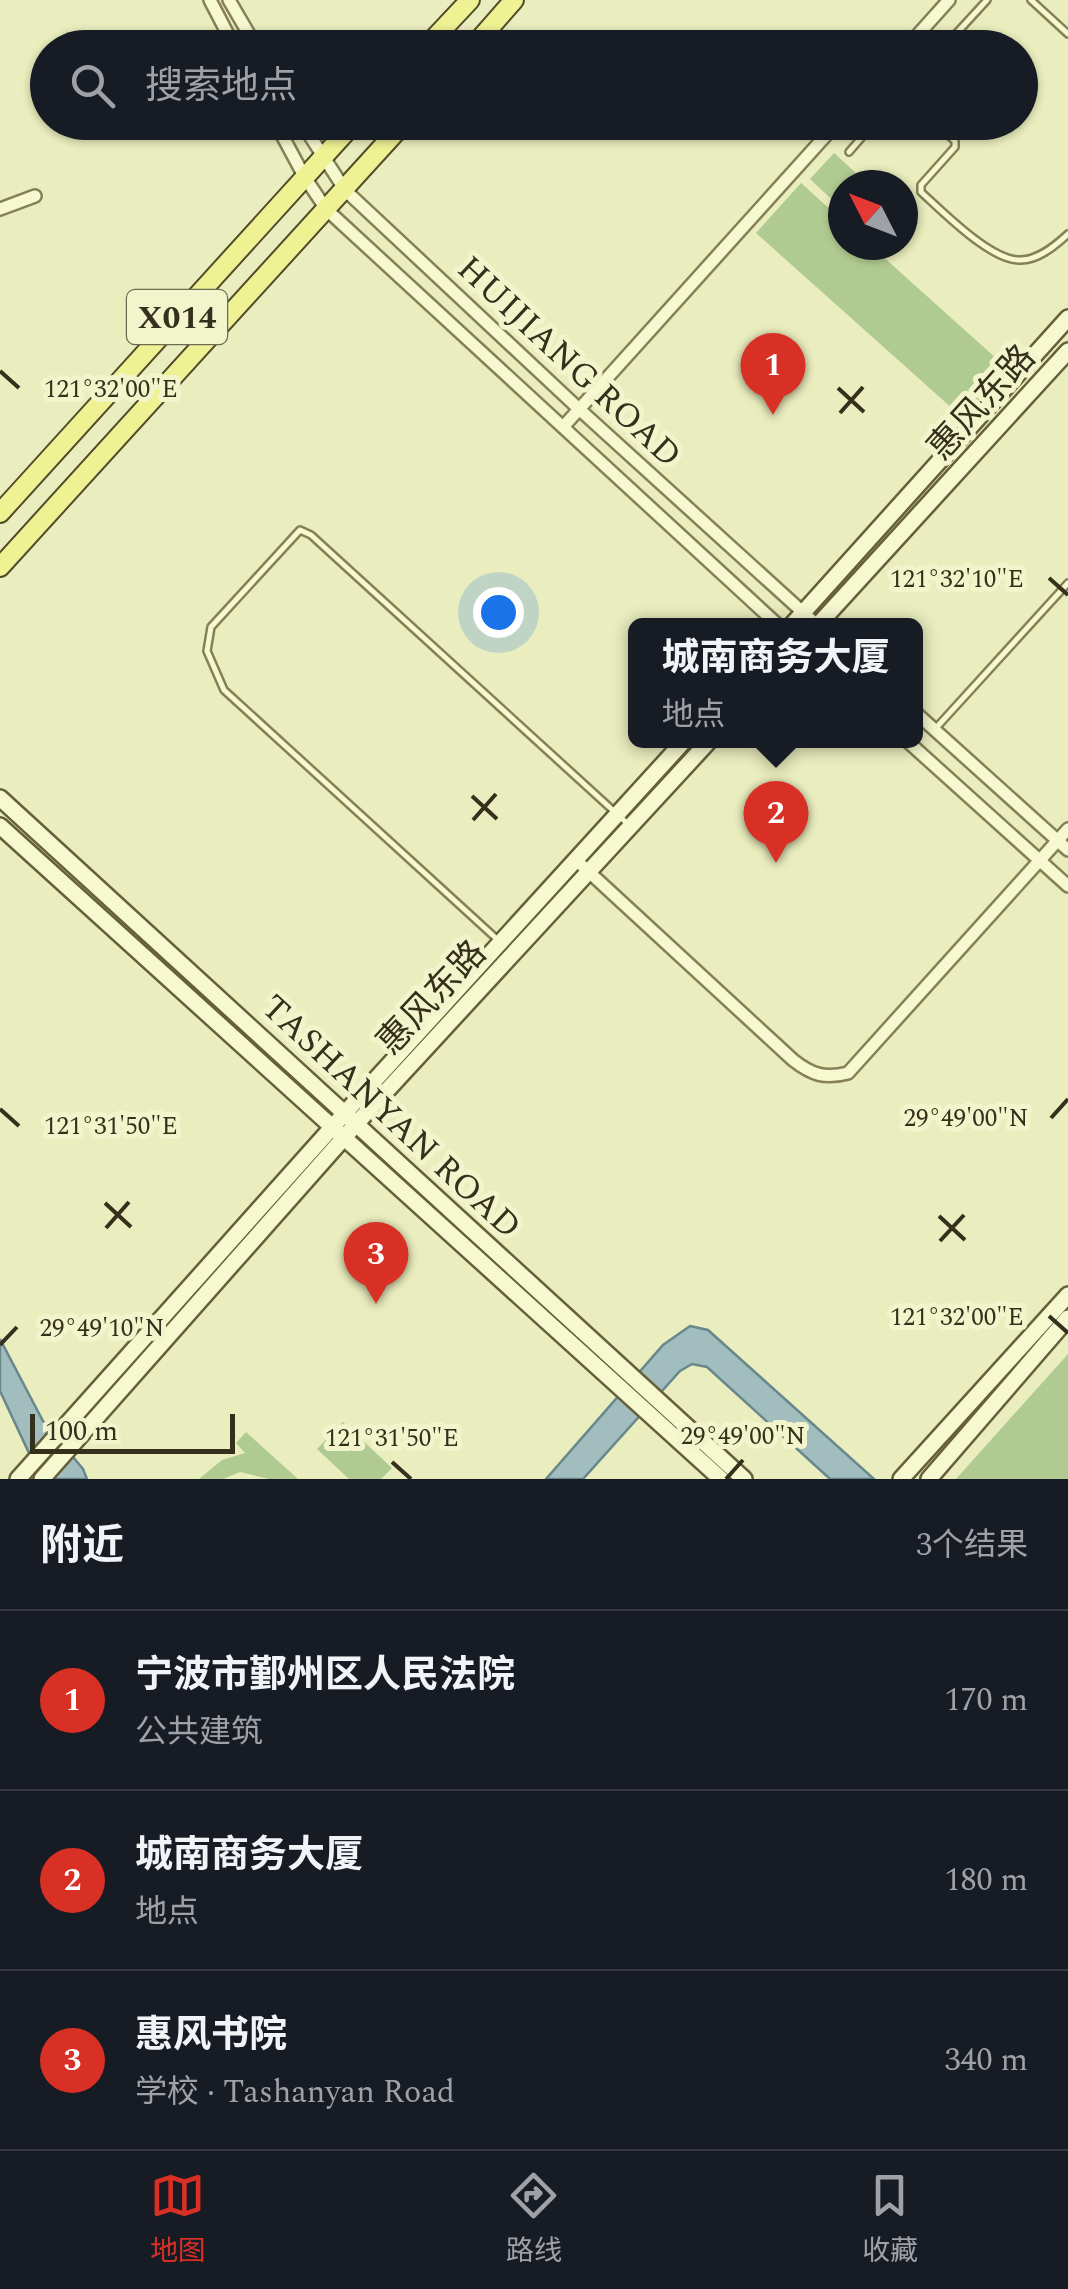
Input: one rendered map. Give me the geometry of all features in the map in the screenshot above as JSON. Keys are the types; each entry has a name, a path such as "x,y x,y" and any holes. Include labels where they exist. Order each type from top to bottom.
{"main road":[{"path":"442,30 470,0"},
{"path":"488,30 514,0"},
{"name":"X014","path":"0,514 338,140"},
{"name":"X014","path":"0,567 389,140"}],"street":[{"path":"210,0 226,30"},
{"path":"228,0 246,30"},
{"path":"922,30 950,0"},
{"name":"HUIJIANG ROAD","path":"285,140 326,209 771,618"},
{"name":"HUIJIANG ROAD","path":"312,140 345,190 809,618"},
{"path":"563,426 822,140"},
{"path":"0,209 35,196"},
{"path":"798,618 1068,318"},
{"name":"惠风东路","path":"823,618 1068,351"},
{"path":"923,720 1063,846"},
{"path":"624,820 679,748"},
{"path":"624,820 701,748"},
{"path":"915,748 1068,886"},
{"name":"TASHANYAN ROAD","path":"0,798 744,1479"},
{"name":"惠风东路","path":"44,1478 337,1133 624,820"},
{"name":"TASHANYAN ROAD","path":"0,826 721,1479"},
{"path":"582,865 793,1060 821,1077 848,1073 1040,861 1063,846 1068,830"},
{"path":"18,1479 337,1133"},
{"path":"901,1479 1068,1294"},
{"path":"930,1479 1068,1318"}],"lane":[{"path":"960,30 987,0"},
{"path":"1031,0 1068,34"},
{"path":"849,152 860,140"},
{"path":"953,140 955,147 921,185 921,192 984,247 1022,261 1040,255 1068,234"},
{"path":"507,947 224,690 207,651 211,627 300,530 311,535 624,820"},
{"path":"934,730 1068,584"}],"green space":[{"path":"834,153 853,170 828,170 828,196 810,179"},
{"path":"801,183 828,207 828,260 887,260 1007,368 963,418 756,233"},
{"path":"1068,1354 1068,1479 956,1479"},
{"path":"343,1422 392,1468 381,1479 349,1479 317,1449"},
{"path":"246,1432 298,1479 269,1479 240,1472 223,1479 199,1479 222,1460 245,1453 236,1443"}],"water":[{"path":"690,1326 708,1330 874,1479 830,1479 707,1367 692,1364 680,1371 583,1479 546,1479 663,1345"},
{"path":"0,1339 43,1421 87,1479 51,1479 29,1453 0,1391"}],"place":[{"name":"宁波市鄞州区人民法院","path":"773,415"},
{"name":"城南商务大厦","path":"776,863"},
{"name":"惠风书院","path":"376,1304"}]}
